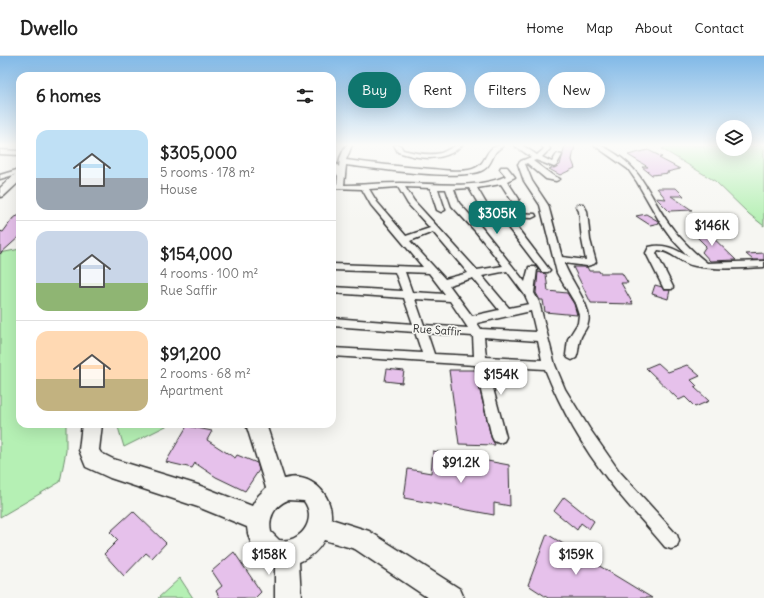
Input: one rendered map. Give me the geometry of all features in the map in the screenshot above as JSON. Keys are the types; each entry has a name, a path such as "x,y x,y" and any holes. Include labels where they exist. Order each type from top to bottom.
{"street":[{"path":"338,170 340,174"},
{"path":"341,170 336,186 471,185 503,181 511,176 505,170"},
{"path":"414,170 455,173 476,170"},
{"path":"524,170 528,181 544,205 562,272 580,303 584,315 583,323 574,339 572,355"},
{"path":"541,170 548,177 556,179"},
{"path":"631,170 647,191 667,228 691,255 705,266"},
{"path":"0,177 16,172"},
{"path":"0,177 6,178 10,184"},
{"path":"0,194 16,179"},
{"path":"503,181 511,190 515,199"},
{"path":"400,185 411,202 475,274 506,312"},
{"path":"471,185 479,216 512,270 530,293 535,307 549,365 560,391 584,432 614,476 671,541"},
{"path":"364,186 374,203 404,240 443,283 478,333 480,361 499,438"},
{"path":"433,186 441,210"},
{"path":"450,186 455,204 479,216 502,214 532,216"},
{"path":"559,259 588,263 591,262 586,240 583,211 580,206"},
{"path":"502,214 545,270"},
{"path":"404,240 435,229"},
{"path":"668,287 651,253 652,249 654,248 666,249 694,264 705,266 764,264"},
{"path":"336,267 432,270"},
{"path":"399,269 430,358"},
{"path":"443,283 475,274 512,270 532,269 562,272"},
{"path":"530,293 532,269"},
{"path":"336,290 454,298"},
{"path":"470,320 535,307"},
{"name":"Rue Saffir","path":"336,322 542,337"},
{"path":"336,352 549,365"},
{"path":"92,428 89,450 93,460 110,468 198,496 258,520"},
{"path":"257,428 278,492"},
{"path":"288,489 302,489 316,500 320,509 319,527 310,542 294,552 282,553 271,550 262,541 258,531 258,520 262,509 269,499 278,492 288,489"},
{"path":"319,527 361,539 451,598"},
{"path":"287,553 288,598"}],"green space":[{"path":"697,170 764,170 764,226 749,214 715,181"},
{"path":"16,250 16,428 66,428 66,451 60,482 0,517 0,253"},
{"path":"118,428 162,428 124,447"},
{"path":"180,578 193,598 158,598"}],"building":[{"path":"551,170 570,170 560,175"},
{"path":"646,170 674,170 667,172 669,173 652,175"},
{"path":"657,188 676,188 684,196 671,196 692,210 669,211 656,198 666,199"},
{"path":"646,214 659,223 650,225 636,216"},
{"path":"16,217 16,240 0,254 0,231 3,232 13,218"},
{"path":"689,229 704,229 736,260 710,261 702,252 706,246"},
{"path":"764,253 764,260 753,260 746,254"},
{"path":"573,267 587,267 589,271 599,271 600,273 622,273 628,283 621,283 633,304 591,303"},
{"path":"538,272 546,274 548,291 567,293 574,304 577,315 545,312 543,300 540,300 536,293"},
{"path":"655,285 662,287 664,290 670,290 668,299 652,294"},
{"path":"658,363 668,372 687,365 700,376 691,380 697,386 694,387 709,401 695,407 685,397 679,400 646,368"},
{"path":"387,369 404,371 402,383 385,381"},
{"path":"449,370 475,370 491,437 495,445 459,444"},
{"path":"186,428 197,428 212,431 207,440 235,458 237,455 257,463 259,470 245,491 216,477 195,463 192,468 166,462"},
{"path":"433,451 509,465 510,506 494,503 494,515 404,498 408,469 431,473"},
{"path":"564,497 594,521 589,529 581,523 577,530 554,511"},
{"path":"133,511 166,543 152,558 146,553 124,576 104,554 118,540 110,532"},
{"path":"547,534 652,598 548,598 528,585"},
{"path":"234,552 261,592 255,598 220,598 216,591 222,586 212,571"}]}
